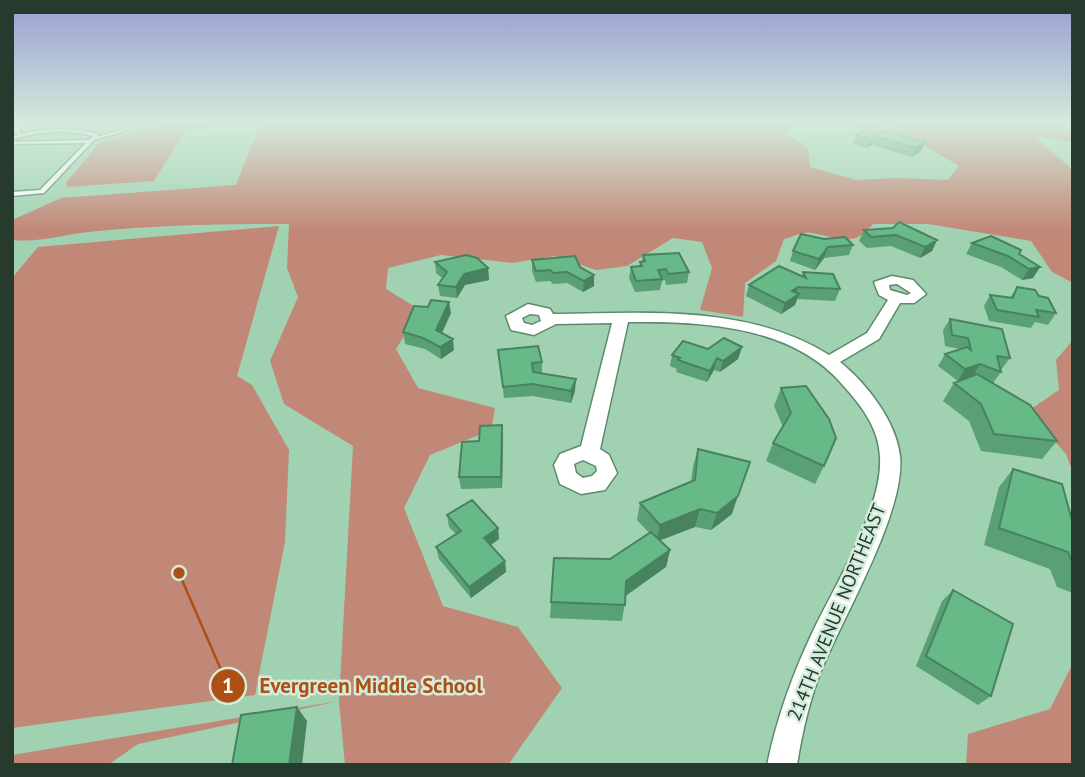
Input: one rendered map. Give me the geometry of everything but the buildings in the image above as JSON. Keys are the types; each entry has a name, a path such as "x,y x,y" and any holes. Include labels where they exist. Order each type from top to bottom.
{"street":[{"path":"829,362 873,336 896,298"},
{"name":"214TH AVENUE NORTHEAST","path":"550,319 699,320 728,323 797,344 829,362 860,391 886,428 893,457 877,517 807,677 785,738 782,765"},
{"path":"589,453 621,319"}],"lane":[{"path":"12,194 42,192 74,159"}],"shaded area":[{"path":"86,159 167,159 154,181 68,187 66,183"},
{"path":"246,159 809,159 810,167 856,180 948,180 959,166 947,159 1061,159 1073,170 1073,283 1052,272 1031,241 928,224 873,224 859,237 852,239 802,233 784,239 776,261 745,283 743,317 700,310 712,268 702,242 673,238 627,266 596,270 555,256 512,263 441,255 388,268 386,289 420,310 396,349 418,388 495,408 491,430 430,455 404,508 443,606 518,627 562,688 508,765 345,765 339,701 353,446 284,404 270,361 298,297 287,268 289,224 146,227 34,240 12,240 12,220 61,198 236,185"},
{"path":"279,226 237,376 252,385 289,450 285,542 255,695 12,728 12,278 38,247"},
{"path":"1073,340 1073,473 1066,454 1028,411 1059,390 1056,360"},
{"path":"1073,663 1073,765 966,765 968,734 1050,709"},
{"path":"339,701 138,744 108,765 12,765 12,755"}],"place":[{"name":"Evergreen Middle School","path":"179,573"}]}
